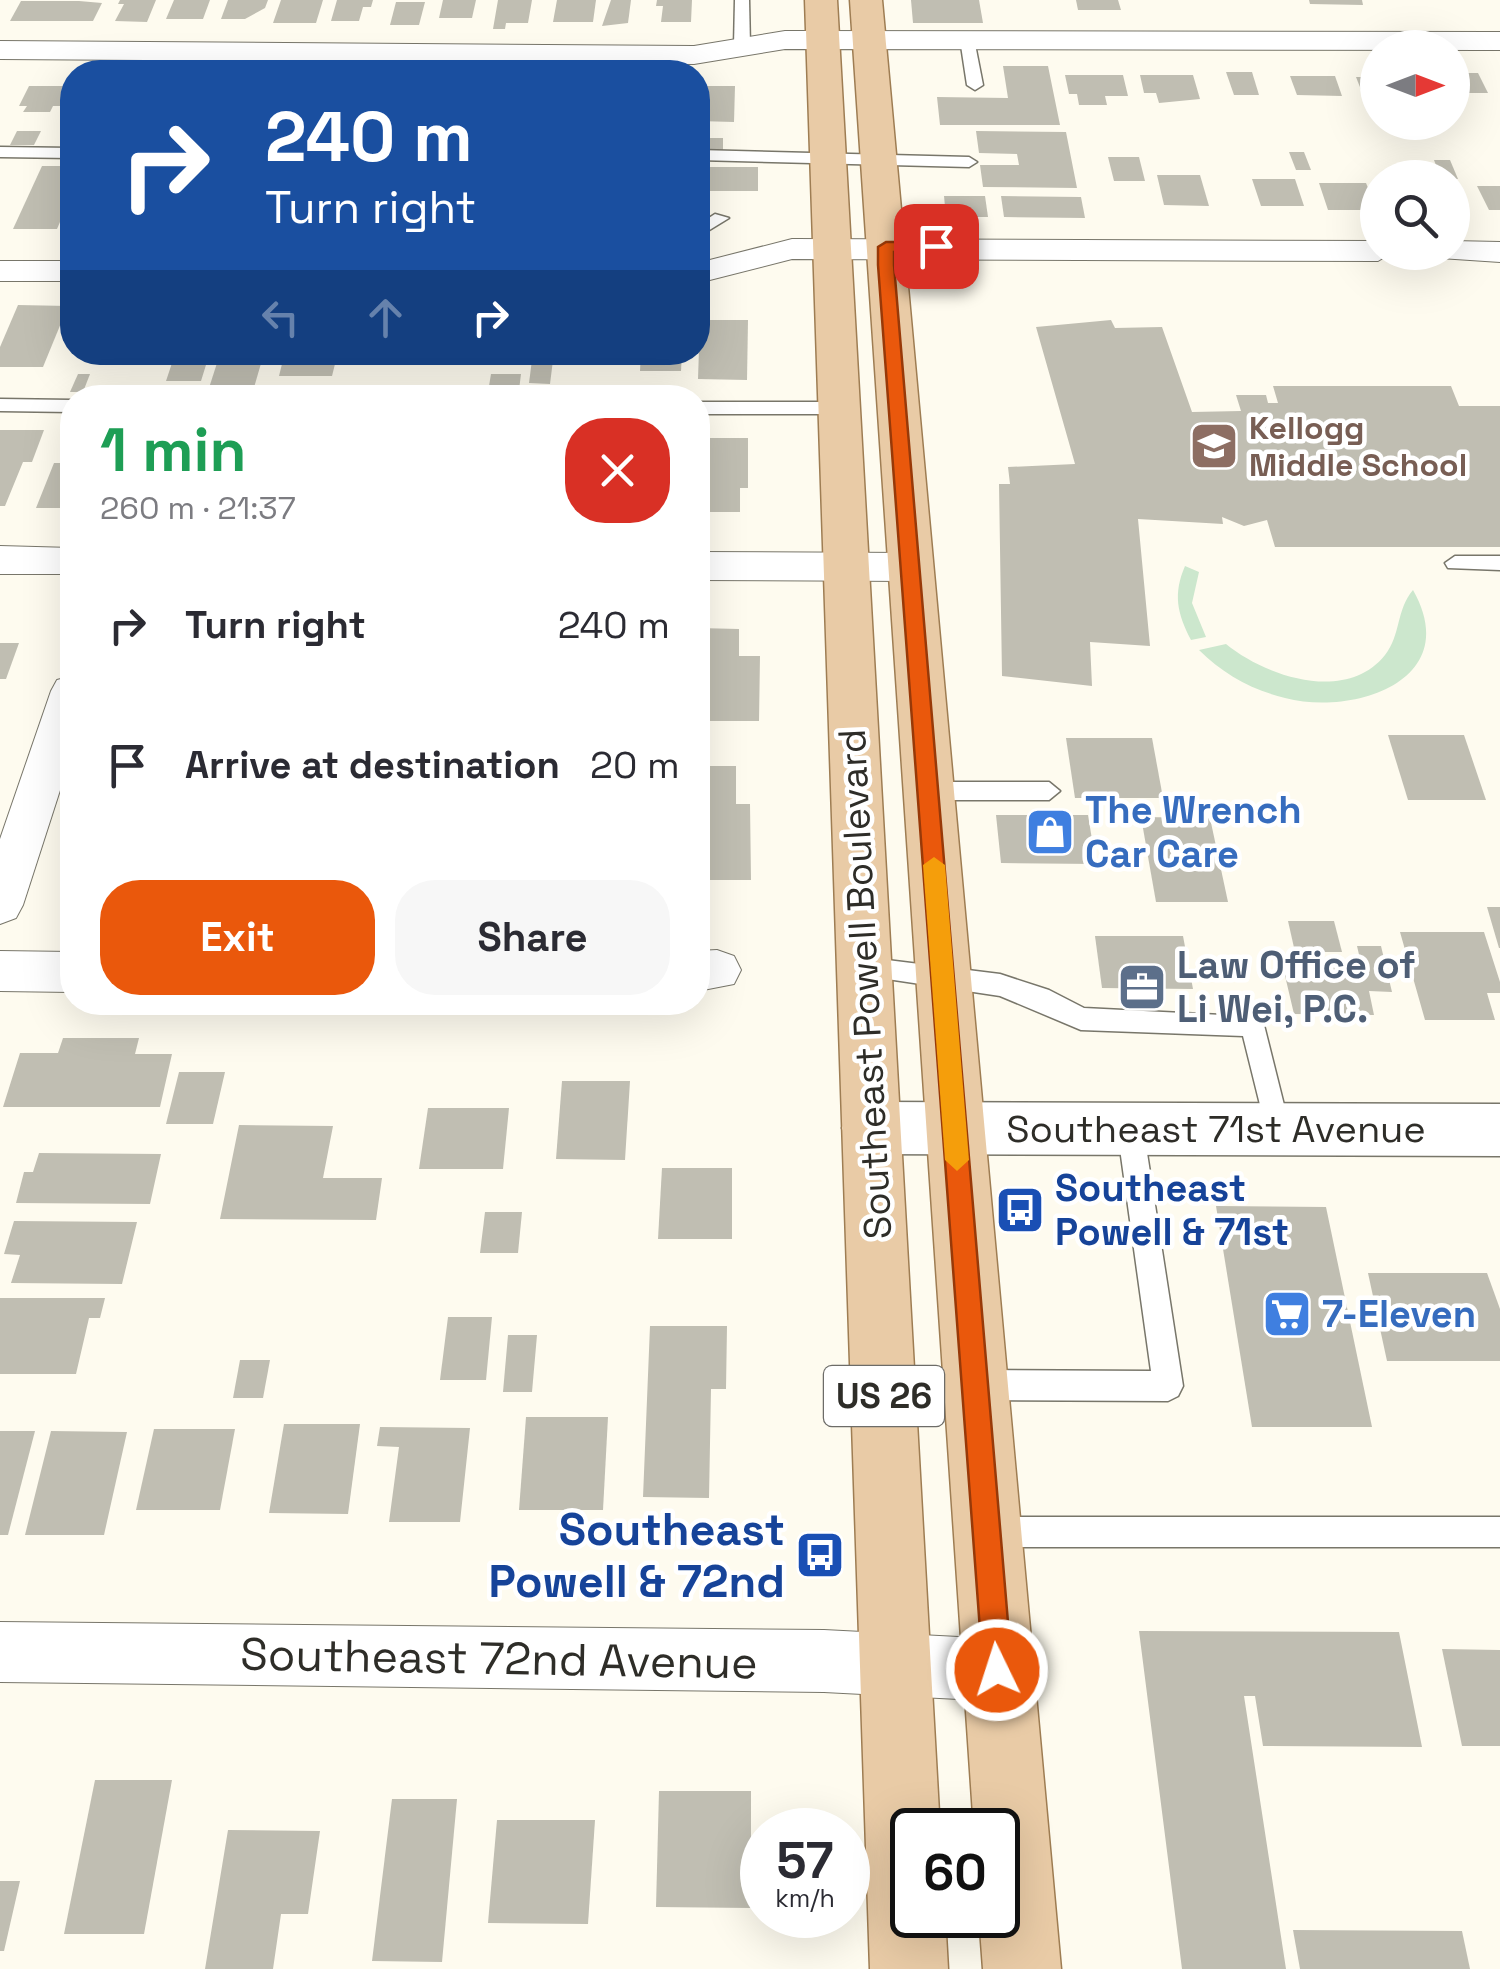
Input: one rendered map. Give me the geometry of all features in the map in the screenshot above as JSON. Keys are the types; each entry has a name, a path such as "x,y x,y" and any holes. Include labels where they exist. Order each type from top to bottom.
{"main road":[{"name":"Southeast Powell Boulevard","path":"821,0 908,1969"},
{"name":"Southeast Powell Boulevard","path":"866,0 1022,1969"}],"street":[{"path":"0,50 694,55 768,41 870,39 1500,41"},
{"path":"710,269 782,250 832,248 1360,251"},
{"path":"1470,252 1500,252"},
{"path":"0,271 60,271"},
{"path":"0,560 60,560"},
{"path":"710,566 911,567"},
{"path":"0,906 60,727"},
{"path":"0,971 60,972"},
{"name":"Southeast 71st Avenue","path":"871,1128 1500,1130"},
{"name":"Southeast 72nd Avenue","path":"0,1652 896,1664 997,1670"}],"lane":[{"path":"742,0 742,46"},
{"path":"968,40 975,85"},
{"path":"0,152 60,152"},
{"path":"710,155 828,155 879,162 969,162"},
{"path":"710,225 721,218"},
{"path":"0,406 60,406"},
{"path":"710,408 839,408"},
{"path":"1455,563 1500,563"},
{"path":"928,791 1049,791"},
{"path":"863,967 1000,985 1040,998 1081,1019 1253,1025 1277,1128"},
{"path":"975,1385 1168,1386 1130,1128"},
{"path":"987,1532 1500,1532"}],"green space":[{"path":"1185,566 1199,572 1192,603 1206,637 1191,640 1178,603"},
{"path":"1413,590 1425,621 1424,647 1413,668 1394,684 1370,695 1342,701 1285,698 1239,680 1199,650 1226,644 1242,656 1283,674 1306,680 1349,678 1369,670 1385,655"}],"building":[{"path":"120,0 156,0 147,22 115,21 124,4 118,4"},
{"path":"174,0 210,0 203,19 166,19"},
{"path":"228,0 268,0 265,8 245,19 221,19"},
{"path":"281,0 323,0 316,23 273,23"},
{"path":"337,0 373,0 371,7 363,7 359,21 331,21"},
{"path":"443,0 476,0 472,18 439,18"},
{"path":"498,0 532,0 528,23 506,23 505,29 493,29"},
{"path":"557,0 596,0 593,22 553,22"},
{"path":"611,0 631,0 628,23 602,26"},
{"path":"657,0 692,0 691,22 661,22 663,6 656,6"},
{"path":"911,0 979,0 983,23 913,23"},
{"path":"1076,0 1118,0 1121,10 1078,10"},
{"path":"1309,0 1362,0 1363,5 1310,4"},
{"path":"21,1 102,3 93,21 10,21"},
{"path":"396,2 425,2 419,25 390,25"},
{"path":"1003,66 1048,66 1060,125 940,125 937,97 1008,98"},
{"path":"1226,72 1252,72 1259,95 1234,95"},
{"path":"1470,73 1478,73 1488,93 1470,93"},
{"path":"1065,75 1123,75 1128,96 1105,96 1107,105 1079,105 1077,94 1069,94"},
{"path":"1140,75 1193,75 1200,99 1159,103 1156,93 1144,93"},
{"path":"1290,76 1335,76 1342,96 1297,95"},
{"path":"29,86 60,86 60,106 53,106 50,112 23,112 27,106 19,106"},
{"path":"710,86 735,86 734,122 710,121"},
{"path":"17,131 41,131 34,145 10,145"},
{"path":"976,131 1066,132 1077,188 983,187 980,165 1019,165 1017,154 979,153"},
{"path":"710,138 723,138 723,150 710,150"},
{"path":"1289,152 1304,152 1311,170 1296,170"},
{"path":"1108,157 1139,157 1145,181 1114,181"},
{"path":"42,166 60,166 57,229 13,229"},
{"path":"710,167 758,167 758,191 710,191"},
{"path":"1157,175 1200,175 1209,206 1164,205"},
{"path":"1252,179 1295,179 1304,206 1261,206"},
{"path":"1319,183 1360,183 1360,210 1328,210"},
{"path":"1477,186 1500,186 1500,210 1489,210"},
{"path":"944,196 985,196 988,217 946,217"},
{"path":"1001,196 1081,197 1085,218 1004,217"},
{"path":"18,305 60,306 60,326 43,367 0,367 0,347"},
{"path":"710,320 748,320 747,380 698,379 698,365 710,365"},
{"path":"1111,320 1115,328 1162,327 1192,412 1241,411 1236,395 1266,395 1268,403 1278,403 1273,386 1451,386 1459,406 1500,406 1500,547 1275,547 1267,520 1244,526 1222,517 1223,524 1138,519 1150,646 1090,642 1092,686 1002,676 999,484 1010,484 1008,467 1075,464 1036,327"},
{"path":"171,365 206,365 201,381 166,381"},
{"path":"216,365 261,365 255,385 210,385"},
{"path":"282,365 335,365 332,376 279,376"},
{"path":"531,365 552,365 550,384 529,383"},
{"path":"640,365 681,365 681,371 640,371"},
{"path":"78,374 90,374 86,385 73,385"},
{"path":"491,374 521,374 520,385 489,385"},
{"path":"0,430 44,430 32,462 23,462 5,506 0,506"},
{"path":"710,438 748,438 748,488 740,488 740,512 710,512"},
{"path":"54,463 60,463 60,508 36,508"},
{"path":"710,628 739,629 739,656 760,656 759,721 710,721"},
{"path":"0,643 19,643 6,679 0,679"},
{"path":"1388,735 1464,735 1486,800 1408,800"},
{"path":"1066,738 1152,738 1163,798 1075,798"},
{"path":"710,766 736,766 736,804 750,804 751,880 710,880"},
{"path":"996,815 1088,815 1096,864 1001,863"},
{"path":"1141,817 1210,818 1228,902 1156,902"},
{"path":"1487,907 1500,907 1500,948 1499,948"},
{"path":"1288,921 1334,921 1342,952 1295,952"},
{"path":"1400,932 1484,932 1500,982 1500,993 1487,993 1495,1020 1425,1020"},
{"path":"1095,936 1183,936 1193,989 1102,988"},
{"path":"1357,946 1381,946 1392,992 1369,991 1374,1015 1294,1014 1282,963 1361,963"},
{"path":"63,1038 139,1038 135,1054 172,1054 160,1107 3,1107 20,1053 58,1053"},
{"path":"179,1072 225,1072 213,1124 166,1124"},
{"path":"562,1081 630,1081 625,1160 556,1159"},
{"path":"428,1108 509,1108 503,1169 419,1169"},
{"path":"239,1125 333,1126 323,1178 382,1178 376,1220 220,1219"},
{"path":"39,1153 161,1154 150,1204 16,1203 24,1172 33,1172"},
{"path":"662,1168 732,1168 732,1239 658,1239"},
{"path":"1216,1206 1326,1207 1372,1427 1252,1427"},
{"path":"485,1212 522,1212 518,1253 480,1253"},
{"path":"14,1221 137,1222 122,1284 11,1283 20,1255 4,1254"},
{"path":"1368,1273 1487,1273 1500,1309 1500,1361 1387,1361"},
{"path":"0,1298 105,1298 100,1318 89,1318 76,1374 0,1374"},
{"path":"448,1317 492,1317 486,1380 440,1380"},
{"path":"650,1326 727,1326 726,1389 711,1389 709,1498 643,1497"},
{"path":"508,1335 537,1335 532,1392 503,1392"},
{"path":"240,1360 270,1360 263,1398 233,1398"},
{"path":"526,1417 608,1417 603,1510 519,1510"},
{"path":"284,1424 360,1424 348,1514 269,1513"},
{"path":"380,1427 470,1428 460,1522 389,1522 399,1447 377,1446"},
{"path":"154,1429 235,1429 220,1510 136,1510"},
{"path":"0,1431 35,1431 8,1535 0,1535"},
{"path":"51,1431 127,1432 104,1535 25,1535"},
{"path":"1139,1631 1399,1632 1422,1747 1263,1746 1255,1696 1244,1696 1286,1969 1182,1969"},
{"path":"1442,1649 1500,1650 1500,1746 1462,1746"},
{"path":"95,1780 172,1780 144,1934 64,1934"},
{"path":"659,1791 751,1791 751,1808 740,1808 740,1908 656,1907"},
{"path":"392,1799 457,1799 442,1962 372,1961"},
{"path":"497,1820 595,1820 588,1924 488,1923"},
{"path":"228,1830 320,1831 308,1914 281,1914 273,1969 205,1969"},
{"path":"0,1881 20,1881 4,1951 0,1951"},
{"path":"1293,1930 1462,1931 1470,1969 1300,1969"}],"slow traffic":[{"path":"934,865 957,1160"}],"place":[{"name":"Kellogg Middle School","path":"1214,446"},
{"name":"The Wrench Car Care","path":"1050,832"},
{"name":"Law Office of Li Wei, P.C.","path":"1142,987"},
{"name":"Southeast Powell & 71st","path":"1020,1210"},
{"name":"7-Eleven","path":"1287,1314"},
{"name":"Southeast Powell & 72nd","path":"820,1555"}],"route":[{"path":"936,246 886,247 886,265 997,1670"}]}
